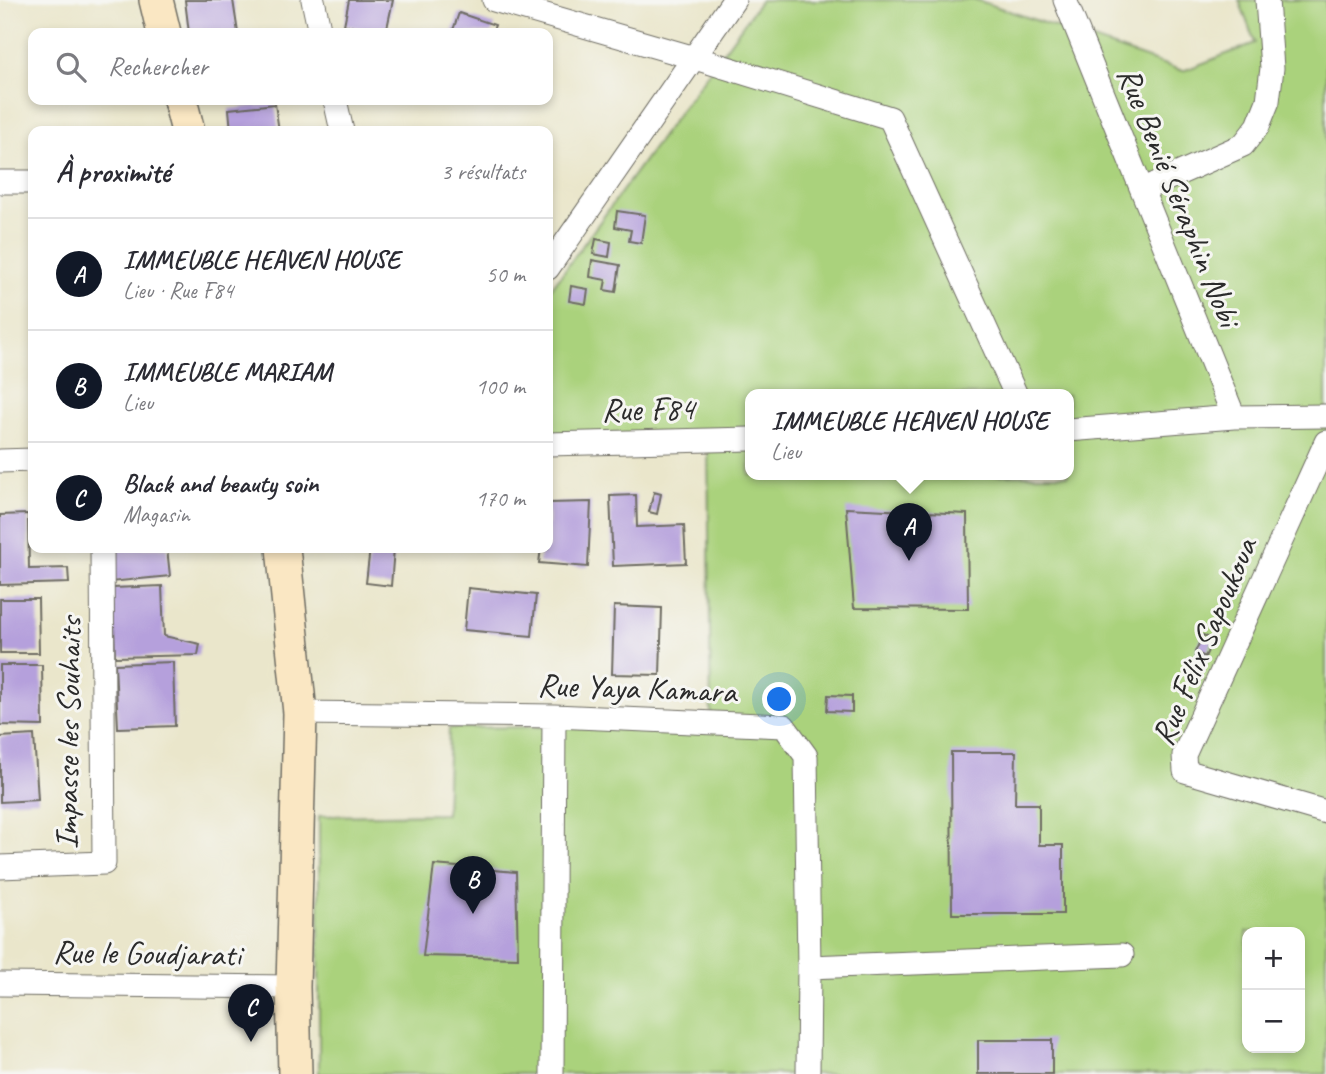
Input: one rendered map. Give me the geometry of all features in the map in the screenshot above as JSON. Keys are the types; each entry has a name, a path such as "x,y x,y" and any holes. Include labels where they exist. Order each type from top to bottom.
{"street":[{"path":"156,0 163,28"},
{"path":"313,0 319,28"},
{"path":"494,0 539,6 695,58 890,117 1013,389"},
{"path":"553,261 734,0"},
{"name":"Rue Benié Séraphin Nobi","path":"1065,0 1234,417"},
{"path":"1142,190 1243,145 1258,126 1268,101 1272,68 1267,0"},
{"path":"181,105 187,126"},
{"path":"336,105 341,126"},
{"path":"0,182 28,182"},
{"path":"1074,429 1234,417 1326,416"},
{"name":"Rue F84","path":"553,444 745,439"},
{"name":"Rue Félix Sapoukoua","path":"1326,442 1184,755 1185,771 1326,812"},
{"path":"0,461 28,460"},
{"name":"Impasse les Souhaits","path":"0,867 104,863 102,553"},
{"path":"284,553 300,713 293,987 295,1074"},
{"name":"Rue Yaya Kamara","path":"300,713 554,716 784,726 806,756 808,1074"},
{"path":"552,1074 554,716"},
{"path":"809,967 1122,955"},
{"name":"Rue le Goudjarati","path":"0,984 293,987"}],"green space":[{"path":"761,0 977,0 1183,71 1255,43 1239,0 1326,0 1326,1074 319,1074 319,816 446,814 449,728 711,725 708,435 553,443 553,286"}],"building":[{"path":"185,0 233,0 237,28 188,28"},
{"path":"349,0 393,0 387,28 344,25"},
{"path":"459,13 495,25 494,28 454,28"},
{"path":"275,105 278,126 231,126 229,109"},
{"path":"617,211 645,215 641,243 629,241 631,230 615,227"},
{"path":"596,239 611,242 609,257 593,254"},
{"path":"592,260 620,265 616,292 604,290 606,280 590,277"},
{"path":"571,286 588,289 586,304 569,301"},
{"path":"654,492 661,494 657,514 649,512"},
{"path":"636,495 637,527 684,525 686,563 613,566 610,496"},
{"path":"591,502 588,567 539,563 540,553 553,553 553,503"},
{"path":"846,508 967,514 968,609 854,608"},
{"path":"28,514 29,569 68,568 69,583 0,585 0,515"},
{"path":"107,553 168,553 170,576 110,582"},
{"path":"369,553 394,553 391,586 366,583"},
{"path":"162,586 164,636 200,644 198,655 115,657 113,588"},
{"path":"468,588 536,595 532,636 464,630"},
{"path":"0,599 38,599 39,653 0,653"},
{"path":"614,606 662,608 660,675 612,674"},
{"path":"1203,635 1213,640 1205,657 1195,652"},
{"path":"173,662 175,726 118,728 115,664"},
{"path":"0,665 42,665 43,726 0,725"},
{"path":"828,695 852,696 852,712 827,711"},
{"path":"34,735 38,800 0,802 0,737"},
{"path":"951,752 1016,752 1015,804 1039,804 1039,845 1063,845 1063,914 952,914"},
{"path":"434,865 516,872 518,958 423,956"},
{"path":"978,1040 1052,1040 1052,1074 978,1074"}],"place":[{"name":"IMMEUBLE HEAVEN HOUSE","path":"909,561"},
{"name":"IMMEUBLE MARIAM","path":"473,914"},
{"name":"Black and beauty soin","path":"251,1042"}]}
